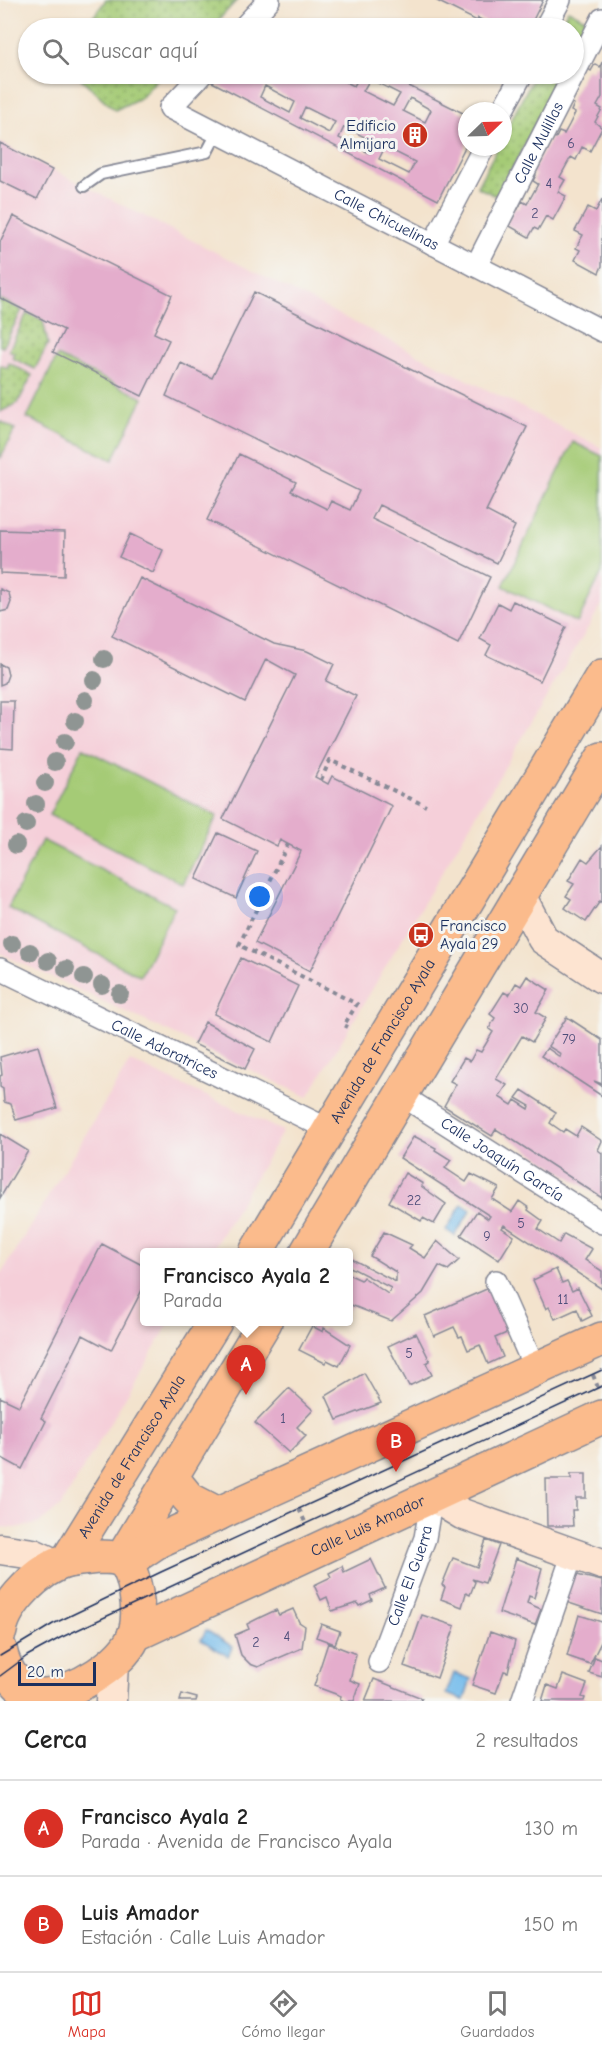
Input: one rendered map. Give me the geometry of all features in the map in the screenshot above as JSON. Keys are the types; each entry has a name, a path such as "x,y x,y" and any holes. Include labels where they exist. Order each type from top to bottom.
{"main road":[{"name":"Avenida de Francisco Ayala","path":"258,1248 602,676"},
{"path":"309,1248 602,759"},
{"name":"Avenida de Francisco Ayala","path":"62,1563 212,1326"},
{"path":"123,1562 171,1477 263,1326"},
{"path":"123,1562 158,1541 602,1339"},
{"name":"Calle Luis Amador","path":"135,1635 602,1417"},
{"path":"171,1477 189,1499 218,1514"},
{"path":"107,1557 123,1562 131,1574 137,1601 135,1635 113,1663 95,1677 39,1698 17,1684 7,1669 1,1626 27,1586 62,1563 107,1557"}],"street":[{"path":"252,18 269,0"},
{"path":"550,18 560,0"},
{"name":"Calle Mulillas","path":"584,54 602,19"},
{"name":"Calle Chicuelinas","path":"193,84 170,108 476,266 600,325"},
{"path":"507,102 517,84"},
{"name":"Calle Mulillas","path":"476,266 569,84"},
{"path":"433,244 479,156"},
{"path":"520,895 543,939 602,978"},
{"path":"493,940 543,939"},
{"name":"Calle Adoratrices","path":"0,969 330,1130"},
{"name":"Calle Joaquín García","path":"401,1095 602,1223"},
{"path":"496,1281 535,1369"},
{"path":"432,1496 462,1514 602,1564"},
{"name":"Calle El Guerra","path":"379,1662 425,1538 432,1496"},
{"path":"0,1549 33,1554 62,1563"},
{"path":"522,1701 573,1553"},
{"path":"111,1701 113,1663"}],"lane":[{"path":"84,186 101,174 207,152 217,133"}],"path":[{"path":"321,780 330,760 426,806"},
{"path":"288,844 238,945 357,1004 344,1025 348,1027"},
{"path":"296,1504 309,1532"}],"shaded area":[{"path":"0,143 602,448 602,604 308,1097 0,953"},
{"path":"130,1061 283,1131 213,1248 140,1248 140,1326 168,1326 61,1506 38,1524 14,1528 0,1527 0,1276"}],"green space":[{"path":"106,0 237,0 220,18 92,18"},
{"path":"568,10 583,18 564,18"},
{"path":"584,18 589,21 584,31"},
{"path":"87,84 153,84 142,97 115,110"},
{"path":"530,84 556,84 498,197 477,187 493,156 512,156 512,119"},
{"path":"0,299 22,310 3,347 0,346"},
{"path":"27,313 43,320 48,344 35,369 12,358 14,353 9,350"},
{"path":"57,356 143,398 113,460 27,418"},
{"path":"9,363 32,375 18,403 0,412 0,368 1,365 7,368"},
{"path":"0,421 15,429 0,459"},
{"path":"573,442 602,456 602,572 577,623 503,586"},
{"path":"83,748 217,816 183,884 49,815"},
{"path":"42,840 175,907 140,976 8,908"}],"water":[{"path":"462,1204 471,1210 455,1236 446,1230"},
{"path":"206,1630 233,1647 228,1656 201,1640"},
{"path":"454,1673 471,1679 464,1700 446,1694"}],"building":[{"path":"435,0 543,0 534,18 471,18"},
{"path":"602,62 602,97 597,106 602,109 595,122 602,128 590,151 582,147 576,160 571,157 560,177 565,180 558,192 566,196 553,220 546,216 538,230 534,228 529,237 506,224 515,207 518,209 522,201 527,204 538,184 533,181 536,175 532,173 552,137 556,138 559,132 564,134 569,125 575,113 571,111 574,104 570,102 579,84 584,84 584,74 587,68 591,71 595,64 600,67"},
{"name":"Edificio Almijara","path":"216,84 350,84 354,86 355,84 367,84 363,91 393,106 400,94 380,84 405,84 458,110 458,156 460,156 438,200","holes":["265,86 295,102 290,113 260,97","410,98 431,110 425,122 403,111","305,107 335,122 329,133 300,118","344,127 375,142 369,153 339,138","385,147 415,162 409,174 379,159"]},
{"path":"0,143 52,170 37,199 0,181"},
{"path":"602,199 602,266 599,273 575,260 580,250 576,248 583,235 575,231 588,207 596,211"},
{"path":"13,216 172,295 154,333 169,340 142,396 53,352 64,330 0,298 0,242"},
{"path":"254,292 527,427 486,511 515,526 497,563 379,505 372,519 490,577 458,644 207,520 239,454 296,482 291,491 327,509 331,501 350,510 359,491 166,396 181,363 212,378"},
{"path":"0,530 65,532 64,576 0,573"},
{"path":"130,534 163,550 153,573 119,557"},
{"path":"140,578 274,644 307,651 334,664 326,681 356,696 315,777 328,784 332,776 392,806 310,971 255,943 301,851 280,840 277,846 223,819 295,675 266,659 245,702 112,636"},
{"path":"0,589 9,593 11,602 8,610 0,612"},
{"path":"513,601 566,627 540,681 486,655 491,645 480,639 498,603 509,609"},
{"path":"0,664 6,667 8,675 5,683 0,685"},
{"path":"0,701 14,701 13,749 0,748"},
{"path":"218,833 257,851 236,898 196,879"},
{"path":"602,846 602,903 600,901 586,922 565,908 571,899 566,896 574,884 568,881 582,858 588,862"},
{"path":"241,958 298,986 272,1042 214,1014"},
{"path":"527,976 549,990 536,1012 546,1018 532,1042 522,1036 496,1079 507,1085 499,1097 512,1105 515,1100 529,1109 530,1106 516,1098 522,1090 556,1112 550,1123 563,1132 565,1129 576,1136 581,1127 602,1141 598,1150 602,1153 602,1198 496,1129 492,1136 444,1106 456,1084 450,1081 464,1058 470,1061 476,1050 481,1052 493,1032 489,1029 495,1018 490,1014 504,992 509,995 516,983 521,986"},
{"path":"567,1017 602,1040 602,1084 594,1081 602,1086 602,1096 541,1056 547,1048 560,1057 561,1054 548,1046"},
{"path":"205,1022 255,1049 245,1069 194,1044"},
{"path":"38,1046 57,1108 16,1120 11,1104 4,1102 3,1089 0,1087 0,1076 2,1075 0,1057"},
{"path":"0,1134 28,1151 0,1198"},
{"path":"414,1136 436,1148 435,1150 451,1160 445,1168 466,1182 471,1174 499,1188 492,1199 512,1212 519,1201 529,1208 528,1210 543,1221 538,1229 559,1243 564,1234 592,1249 585,1260 602,1271 602,1289 504,1225 502,1228 514,1236 499,1260 461,1235 477,1211 488,1219 490,1216 400,1158"},
{"path":"405,1173 423,1184 421,1186 446,1204 434,1224 423,1218 421,1221 389,1202"},
{"path":"384,1232 412,1245 409,1248 425,1258 437,1241 459,1260 448,1270 439,1266 423,1293 391,1321 353,1306 353,1276 361,1280 363,1277 388,1294 391,1288 353,1269 353,1260 396,1282 396,1272 370,1256"},
{"path":"102,1244 140,1264 140,1294 111,1350 83,1335 41,1418 46,1421 22,1469 0,1457 0,1397 19,1406"},
{"path":"556,1269 562,1283 567,1281 572,1291 578,1288 592,1316 582,1321 577,1309 555,1319 549,1307 546,1309 533,1280"},
{"path":"489,1288 509,1332 495,1338 503,1357 488,1364 480,1345 468,1350 462,1336 459,1337 454,1327 434,1336 425,1316"},
{"path":"312,1326 323,1332 324,1328 350,1345 339,1366 327,1360 325,1363 299,1350"},
{"path":"416,1333 430,1361 426,1363 432,1375 409,1386 388,1346"},
{"path":"364,1373 381,1403 337,1420 326,1396"},
{"path":"289,1388 313,1410 297,1427 306,1436 289,1453 255,1423"},
{"path":"571,1474 586,1474 586,1498 576,1498 576,1510 572,1510 573,1526 547,1526 546,1479 571,1479"},
{"path":"486,1540 499,1545 485,1583 472,1579 475,1582 470,1595 466,1593 462,1607 441,1599 445,1587 442,1585 453,1558 477,1567"},
{"path":"516,1558 542,1568 534,1598 529,1596 527,1603 541,1609 535,1625 499,1613"},
{"path":"371,1559 385,1588 370,1595 372,1600 359,1606 357,1603 332,1611 327,1597 321,1600 314,1585 331,1577 329,1573 342,1566 344,1572"},
{"path":"573,1574 602,1581 602,1614 563,1601"},
{"path":"293,1609 299,1622 305,1626 302,1648 258,1667 250,1664 241,1655 235,1635 249,1629 247,1624 276,1610 279,1615"},
{"path":"422,1615 455,1626 437,1678 404,1666"},
{"path":"579,1615 602,1622 602,1640 590,1664 567,1656"},
{"path":"321,1624 340,1631 335,1644 316,1637"},
{"path":"490,1632 515,1641 508,1672 504,1671 496,1693 472,1685"},
{"path":"328,1643 356,1654 350,1680 360,1684 354,1701 344,1701 340,1699 341,1696 314,1686"},
{"path":"595,1657 602,1660 602,1677 589,1673"},
{"path":"563,1675 587,1684 582,1697 585,1698 584,1701 542,1701 547,1685 558,1689"},
{"path":"374,1679 422,1698 420,1701 365,1701"},
{"path":"182,1694 197,1698 196,1701 180,1701"}],"tram line":[{"path":"0,1656 53,1624 161,1572 602,1370"},
{"path":"0,1676 27,1656 60,1638 602,1386"}],"place":[{"name":"Edificio Almijara","path":"415,135"},
{"name":"Francisco Ayala 29","path":"421,935"},
{"name":"Francisco Ayala 2","path":"246,1395"},
{"name":"Luis Amador","path":"396,1472"}]}
